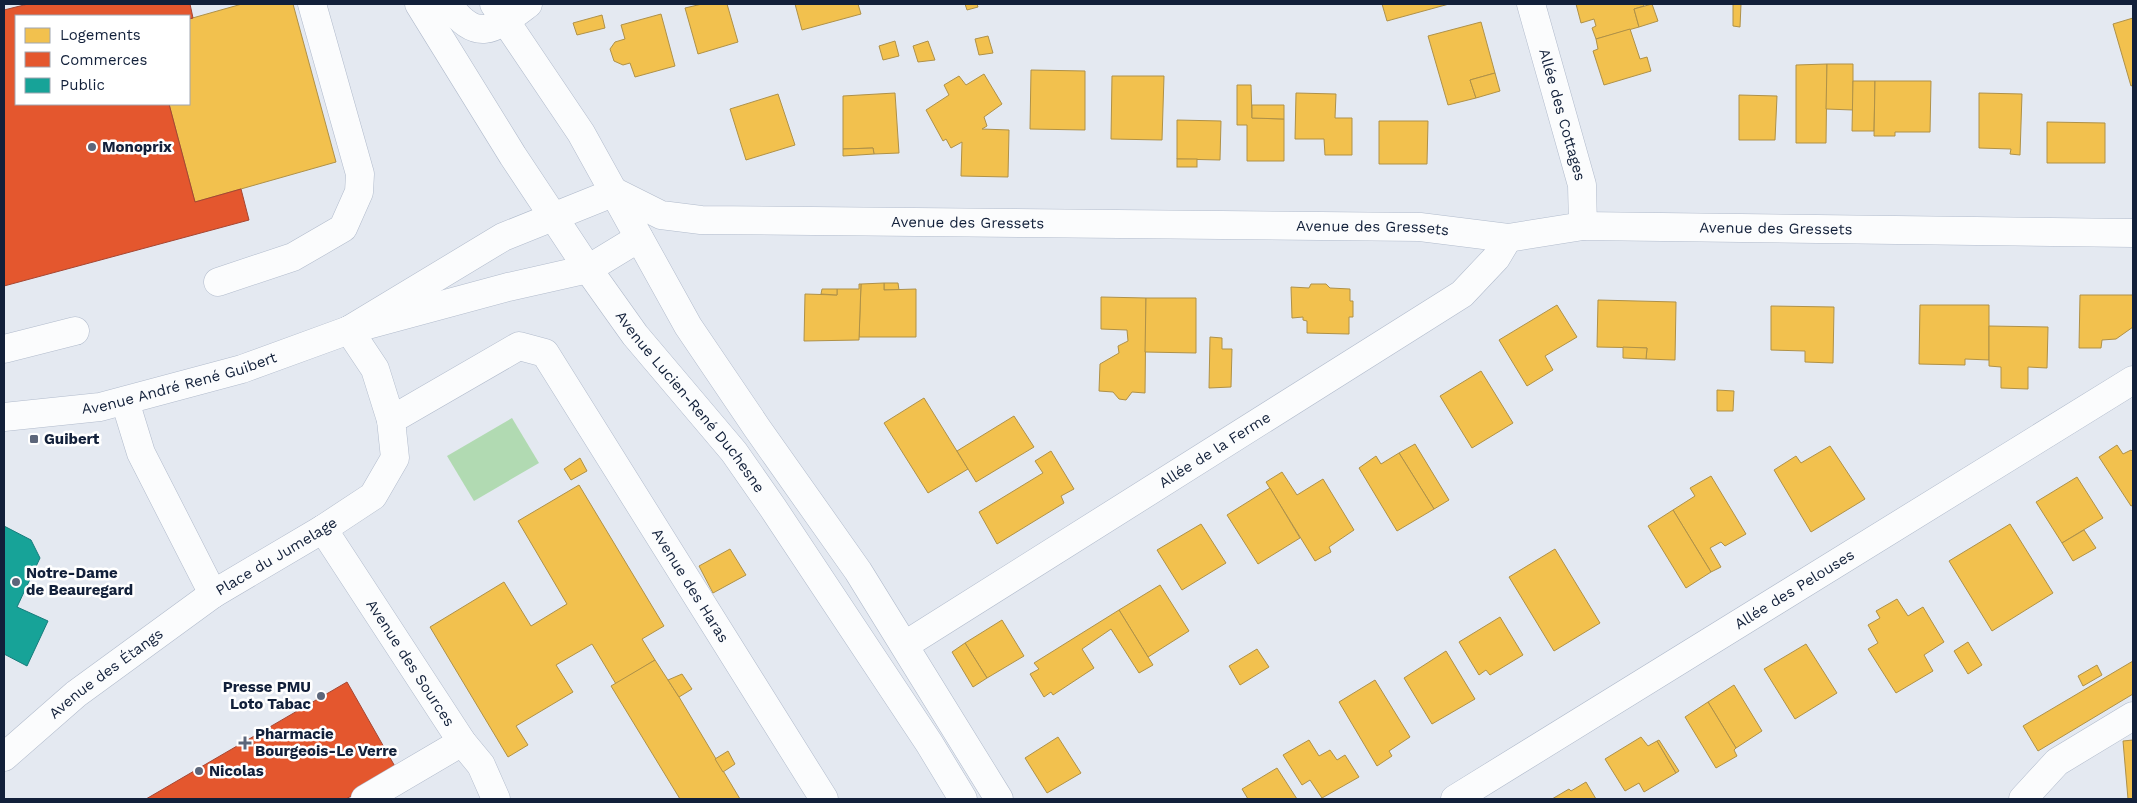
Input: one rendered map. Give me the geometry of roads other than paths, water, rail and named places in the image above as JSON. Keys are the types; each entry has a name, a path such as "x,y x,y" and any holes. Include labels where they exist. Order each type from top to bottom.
{"street":[{"path":"218,282 292,257 342,228 354,207 359,192 360,174 312,4"},
{"name":"Avenue Lucien-René Duchesne","path":"419,4 553,218 635,335 734,452 929,743 963,799"},
{"path":"448,4 460,21 469,27 485,29 501,12 528,4"},
{"name":"Allée des Cottages","path":"1531,4 1582,185 1583,226"},
{"path":"501,12 582,132 688,326 858,571 999,799"},
{"name":"Avenue André René Guibert","path":"349,330 503,237 615,192"},
{"name":"Avenue des Gressets","path":"615,192 661,215 693,219 1420,227 1508,238 1583,226 2133,233"},
{"name":"Avenue André René Guibert","path":"4,417 100,407 242,369 349,330 508,287 588,269 639,238"},
{"name":"Allée de la Ferme","path":"905,645 1462,294 1496,258 1508,238"},
{"name":"Place du Jumelage","path":"125,401 141,453 213,594 323,529 373,496 395,458 391,420 375,369 349,330"},
{"path":"4,350 75,331"},
{"name":"Avenue des Haras","path":"391,420 520,346 546,352 824,799"},
{"name":"Allée des Pelouses","path":"1455,799 2133,380"},
{"name":"Avenue des Sources","path":"323,529 462,742 481,766 496,799"},
{"name":"Avenue des Étangs","path":"4,758 76,694 213,594"},
{"path":"2023,799 2057,762 2133,716"},
{"path":"365,799 462,742"}],"place":[{"name":"Monoprix","path":"92,147"},
{"name":"Guibert","path":"34,439"},
{"name":"Notre-Dame de Beauregard","path":"16,582"},
{"name":"Presse PMU Loto Tabac","path":"321,696"},
{"name":"Pharmacie Bourgeois-Le Verre","path":"245,743"},
{"name":"Nicolas","path":"199,771"}]}
